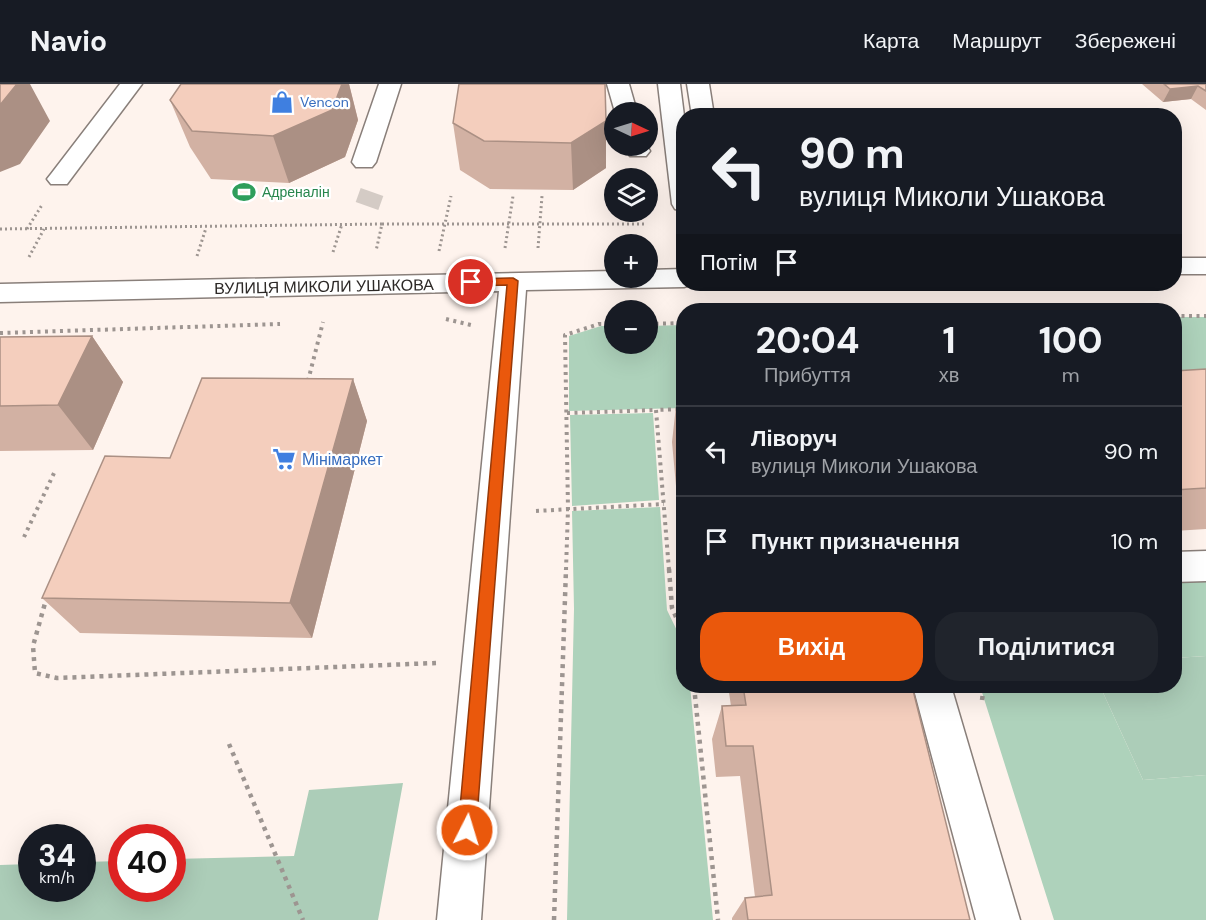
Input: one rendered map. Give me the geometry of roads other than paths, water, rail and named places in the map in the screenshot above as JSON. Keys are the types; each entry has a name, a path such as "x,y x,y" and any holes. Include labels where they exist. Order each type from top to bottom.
{"street":[{"path":"59,179 131,84"},
{"path":"364,162 390,84"},
{"path":"618,84 623,102"},
{"path":"669,84 676,140"},
{"path":"698,84 702,108"},
{"path":"1182,266 1206,266"},
{"path":"459,920 495,513 509,269"},
{"name":"ВУЛИЦЯ МИКОЛИ УШАКОВА","path":"0,293 509,269 676,278"},
{"path":"1182,567 1206,566"},
{"path":"934,693 998,920"}],"tunnel":[{"path":"367,206 372,192"}],"place":[{"name":"Vencon","path":"282,102"},
{"name":"Адреналін","path":"244,192"},
{"name":"Мінімаркет","path":"284,459"}]}
